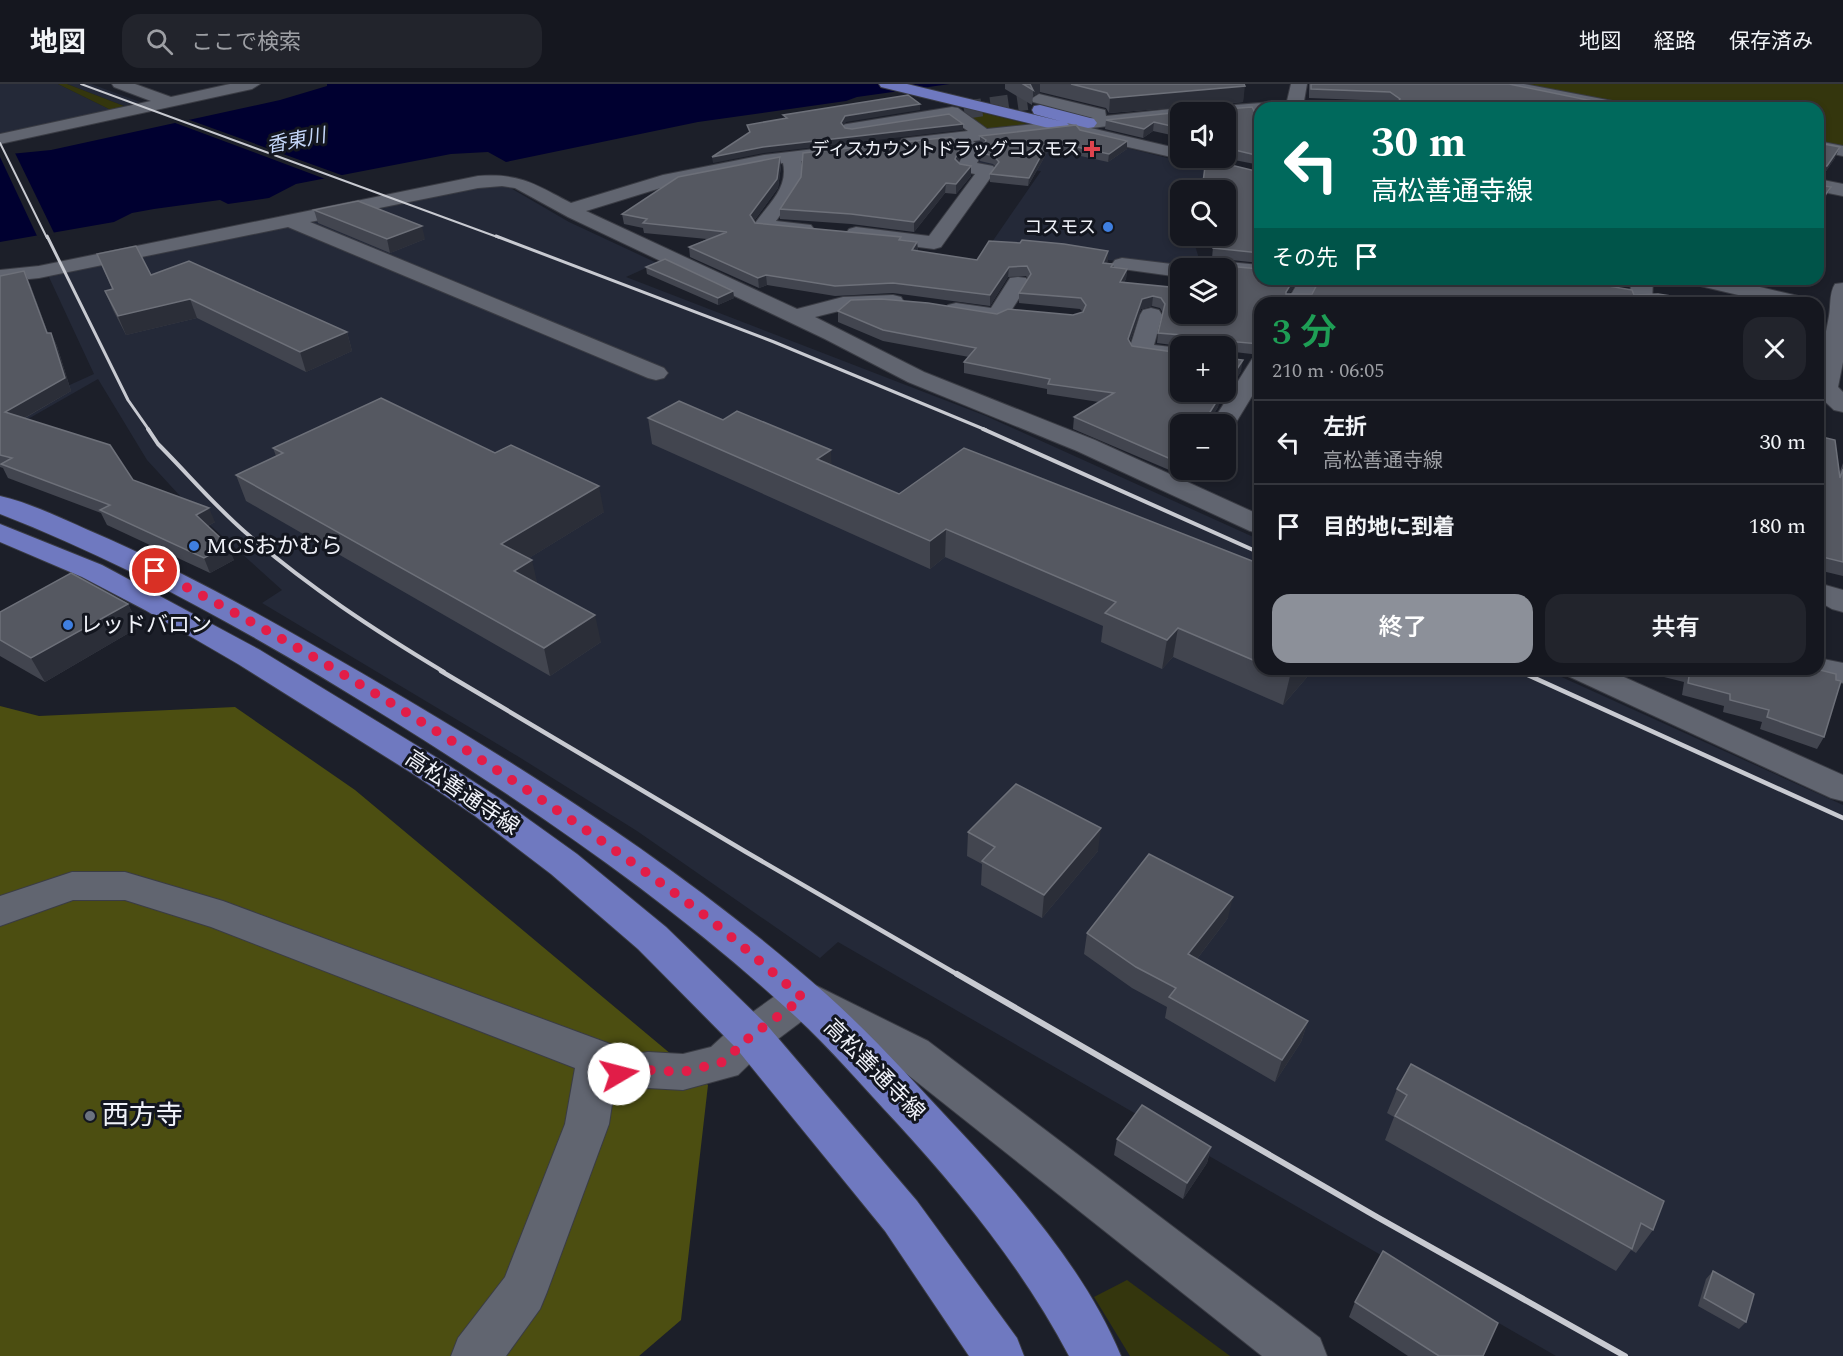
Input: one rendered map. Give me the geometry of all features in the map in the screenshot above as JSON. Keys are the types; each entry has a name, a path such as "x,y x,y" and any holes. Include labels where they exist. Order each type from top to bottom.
{"main road":[{"path":"887,84 950,89 1084,116"},
{"path":"926,88 1060,126"},
{"name":"高松善通寺線","path":"0,504 55,524 188,588 281,638 521,784 696,909 803,998 936,1134 1015,1229 1065,1303 1096,1356"},
{"name":"高松善通寺線","path":"0,532 92,571 156,604 249,657 488,807 564,864 652,938 751,1036 902,1216 999,1356"}],"street":[{"path":"120,84 167,100"},
{"path":"0,138 167,100 252,84"},
{"path":"1295,102 1299,84"},
{"path":"1499,84 1592,102"},
{"path":"1033,100 1170,142"},
{"path":"1236,110 1254,109"},
{"path":"569,210 606,190 663,181 793,147 958,111 983,134"},
{"path":"886,145 1060,126 1084,116 1122,119 1170,114"},
{"path":"1060,126 1170,152"},
{"path":"793,147 796,172 791,186 782,203 771,211 763,226 934,243 987,170 966,167 975,149 953,138"},
{"path":"749,145 772,142"},
{"path":"793,147 864,148"},
{"path":"1824,147 1843,151"},
{"path":"0,276 39,272 288,220 502,180 521,184 569,210 833,334 868,355 1015,419 1170,473"},
{"path":"1824,186 1843,190"},
{"path":"288,220 656,373"},
{"path":"1122,264 1170,270"},
{"path":"1236,269 1254,270"},
{"path":"795,317 816,308 843,302 897,302 997,315 1018,283"},
{"path":"1725,285 1774,297"},
{"path":"1768,285 1815,297"},
{"path":"1824,299 1842,304"},
{"path":"1824,307 1842,304"},
{"path":"1830,396 1826,390 1842,304"},
{"path":"1001,310 1025,312"},
{"path":"1151,315 1141,350 1170,354"},
{"path":"1229,414 1254,367"},
{"path":"1191,480 1254,521"},
{"path":"1824,594 1833,596 1843,603"},
{"path":"1824,669 1843,674"},
{"path":"1592,675 1843,789"},
{"path":"0,911 72,886 125,886 223,916 598,1058 619,1074 648,1070 683,1072 723,1062 751,1036 803,998 913,1054 1302,1356"},
{"path":"476,1356 523,1292 587,1125 598,1058"}],"shaded area":[{"path":"0,84 58,84 111,110 0,134"},
{"path":"58,84 67,84 124,106 111,110"},
{"path":"67,84 91,84 140,102 124,106"},
{"path":"1513,84 1843,84 1843,148 1824,145 1824,102 1605,102"},
{"path":"975,111 1032,125 982,129 964,115"},
{"path":"1051,129 1170,159 1170,168 1208,168 1254,180 1254,188 1236,187 1236,180 1170,180 1170,246 1195,246 1199,258 1170,258 1170,268 990,245 1041,171 973,164 961,140"},
{"path":"481,185 507,186 569,222 657,263 626,277 986,416 1254,537 1254,675 1557,675 1843,805 1843,1356 1556,1356 838,942 820,958 637,831 519,757 262,603 282,590 192,509 147,460 98,379 0,435 12,411 94,374 48,275"},
{"path":"0,706 39,716 235,707 355,790 708,1085 681,1320 639,1356 0,1356"},
{"path":"1127,1280 1230,1356 1130,1356 1094,1297"}],"water":[{"name":"香東川","path":"327,84 950,84 698,122 506,162 488,152 451,154 296,184 269,198 228,204 220,200 154,209 132,213 114,222 0,242 0,155 51,150 280,100 327,86"}],"pier":[{"path":"184,118 344,176 328,180 170,121"},
{"path":"14,151 55,235 38,238 0,157 0,154"}],"building":[{"path":"1071,84 1244,84 1245,86 1110,98 1107,93"},
{"path":"1311,84 1509,84 1597,102 1398,102 1400,99 1390,92 1311,89"},
{"path":"908,95 920,104 845,116 841,123 845,128 852,129 949,114 963,124 763,147 712,157 750,132 747,125 787,118 783,115"},
{"path":"1252,107 1254,111 1254,155 1236,150 1236,108"},
{"path":"1170,113 1170,126 1154,122 1144,129 1106,120"},
{"path":"1076,125 1080,130 1127,141 1109,154 1049,141 1029,178 990,174 999,162 994,156 981,153 986,140 980,136"},
{"path":"951,137 962,143 955,159 960,164 971,166 956,184 946,183 914,222 851,214 780,209 801,177 803,153"},
{"path":"1824,144 1840,147 1827,166 1824,166"},
{"path":"780,157 777,179 750,215 755,223 901,237 899,240 917,242 912,250 977,260 989,241 1020,243 1022,240 1108,251 1103,263 1113,264 1111,267 1127,269 1120,282 1170,287 1170,324 1236,324 1236,267 1254,268 1254,285 1290,285 1286,294 1312,294 1317,285 1608,285 1632,290 1634,295 1658,294 1678,297 1254,297 1254,343 1236,342 1236,336 1182,336 1158,333 1165,304 1161,298 1153,296 1142,299 1128,339 1132,346 1170,352 1170,402 1216,402 1210,412 1212,414 1170,414 1170,459 1074,417 1114,393 1048,384 1050,379 964,362 976,348 883,330 838,311 851,300 881,299 928,303 997,314 1008,309 1073,315 1083,312 1086,305 1081,298 1019,293 1031,274 1027,266 1009,267 990,295 893,283 835,286 766,275 758,278 689,247 727,232 643,223 647,219 622,214 678,177"},
{"path":"1236,166 1254,171 1254,252 1213,248 1213,246 1236,246 1236,180 1203,180 1205,168"},
{"path":"1824,186 1831,187 1824,197"},
{"path":"358,201 422,226 387,239 314,210"},
{"path":"136,246 151,275 189,261 347,332 300,352 190,299 118,316 105,291 113,289 97,254"},
{"path":"665,259 733,291 718,298 646,267"},
{"path":"24,271 47,333 51,333 65,378 5,412 110,445 133,480 209,508 196,515 228,545 204,558 100,510 110,505 1,464 12,458 0,455 0,276"},
{"path":"1236,359 1243,360 1236,370"},
{"path":"381,398 495,453 511,445 599,486 501,544 532,560 514,571 595,615 544,648 236,475 283,453 273,448"},
{"path":"679,401 723,420 737,411 831,450 817,459 899,494 964,448 1254,562 1254,660 1178,628 1167,640 1105,613 1116,602 946,529 930,541 648,418"},
{"path":"1824,437 1835,440 1840,478 1843,469 1843,562 1824,557"},
{"path":"71,573 128,604 31,658 0,640 0,612"},
{"path":"1824,671 1836,674 1836,680 1841,681 1824,737 1767,717 1769,710 1730,700 1730,694 1688,683 1689,675 1824,675"},
{"path":"1016,784 1101,828 1044,895 982,861 995,847 968,832"},
{"path":"1149,854 1233,897 1188,954 1308,1021 1282,1060 1169,997 1176,988 1136,967 1087,933"},
{"path":"1411,1064 1664,1201 1653,1230 1641,1223 1632,1249 1395,1116 1407,1095 1397,1089"},
{"path":"1142,1105 1211,1147 1187,1183 1117,1139"},
{"path":"1383,1251 1498,1323 1483,1356 1439,1356 1355,1302"},
{"path":"1713,1271 1754,1294 1746,1322 1704,1298"}],"tunnel":[{"path":"964,110 1027,101"}],"railway":[{"path":"81,84 500,238"},
{"path":"0,143 47,238"},
{"path":"47,236 128,400 149,430"},
{"path":"496,236 774,342 986,430"},
{"path":"148,429 158,444 211,500 268,552 342,606 444,672"},
{"path":"983,429 1254,550"},
{"path":"441,671 960,976"},
{"path":"1528,675 1843,818"},
{"path":"957,974 1377,1217 1625,1356"}],"place":[{"name":"ディスカウントドラッグコスモス","path":"1092,149"},
{"name":"コスモス","path":"1108,227"},
{"name":"MCSおかむら","path":"194,546"},
{"name":"レッドバロン","path":"68,625"},
{"name":"西方寺","path":"90,1116"}],"route":[{"path":"155,571 281,638 521,784 696,909 803,998 751,1036 723,1062 683,1072 648,1070 619,1074"}]}
